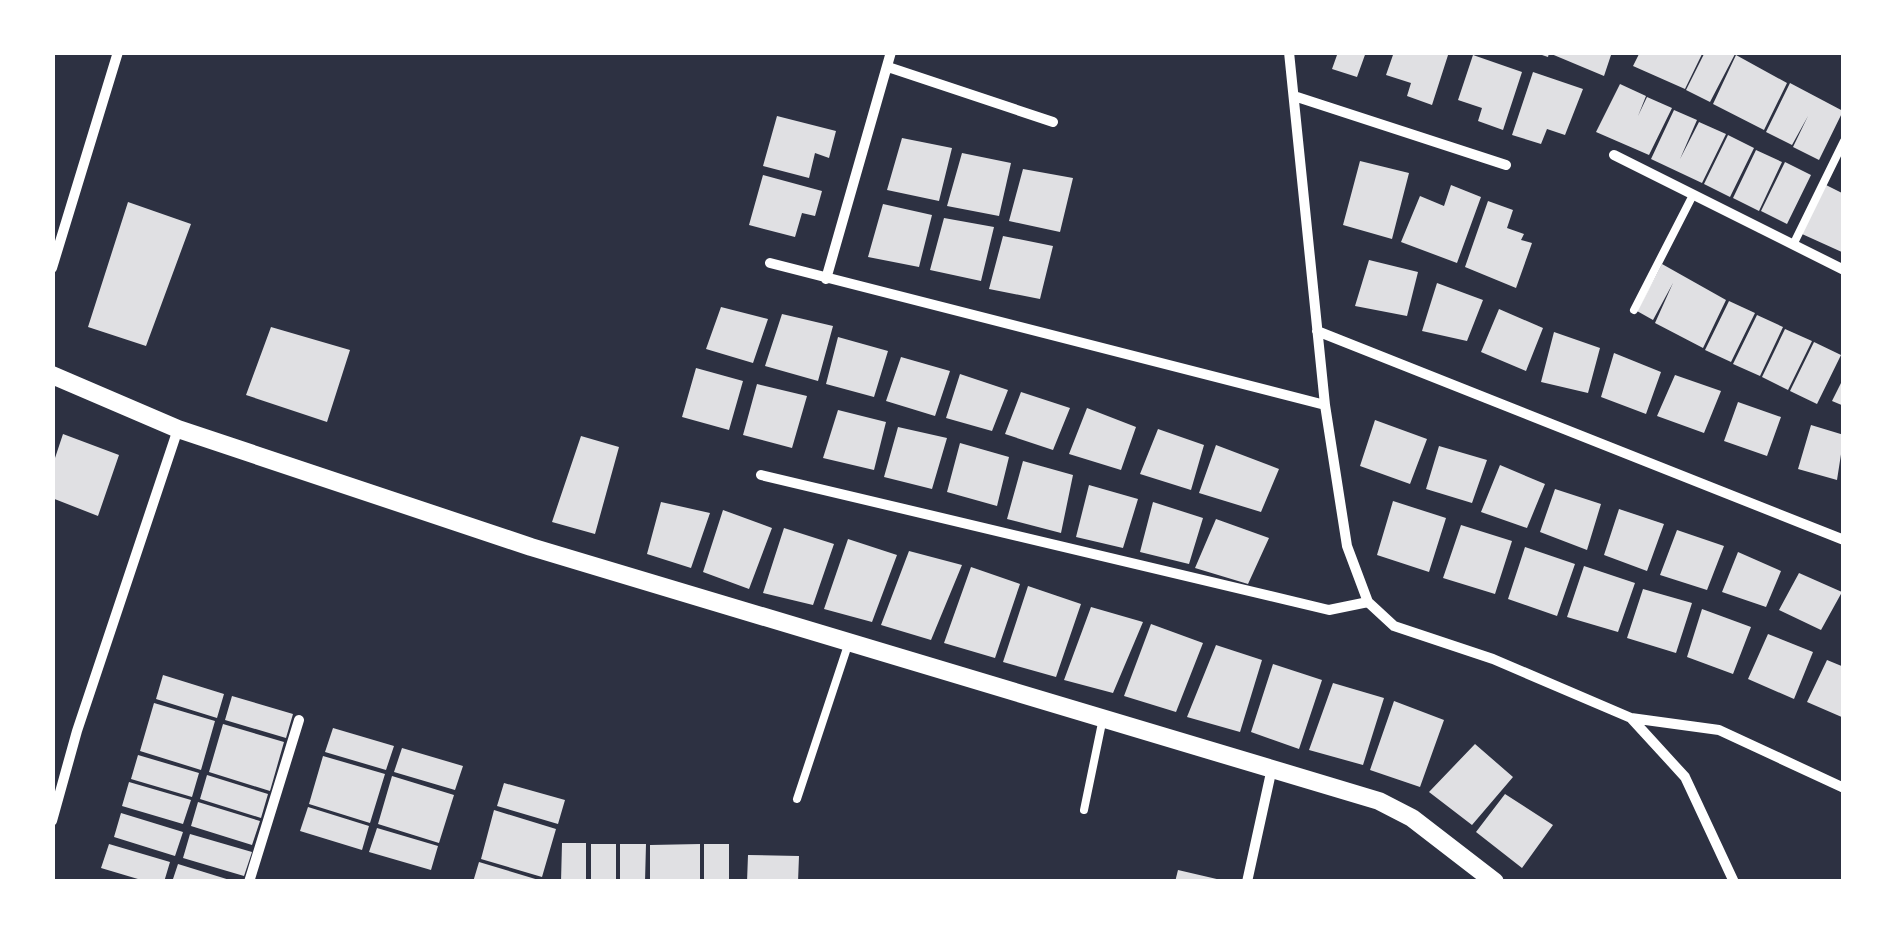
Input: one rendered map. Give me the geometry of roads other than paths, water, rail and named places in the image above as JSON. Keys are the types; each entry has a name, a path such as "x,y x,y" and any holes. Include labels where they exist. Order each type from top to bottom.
{"street":[{"path":"52,268 118,52"},
{"path":"826,280 892,52"},
{"path":"1289,52 1325,405 1347,546 1368,602 1394,626 1492,659 1630,718 1719,730 1844,788"},
{"path":"888,67 1053,122"},
{"path":"1294,96 1506,166"},
{"path":"1614,155 1844,270"},
{"path":"770,263 1325,405"},
{"path":"1317,332 1692,476 1844,540"},
{"path":"52,374 178,429 531,546 1272,768 1395,810 1495,882"},
{"path":"52,821 77,731 178,429"},
{"path":"761,474 1330,610 1368,602"},
{"path":"1630,718 1685,777 1734,882"},
{"path":"250,882 299,720"},
{"path":"1247,882 1272,768"}],"lane":[{"path":"1793,245 1844,141"},
{"path":"1634,310 1693,195"},
{"path":"797,799 849,642"},
{"path":"1084,810 1103,718"}]}
